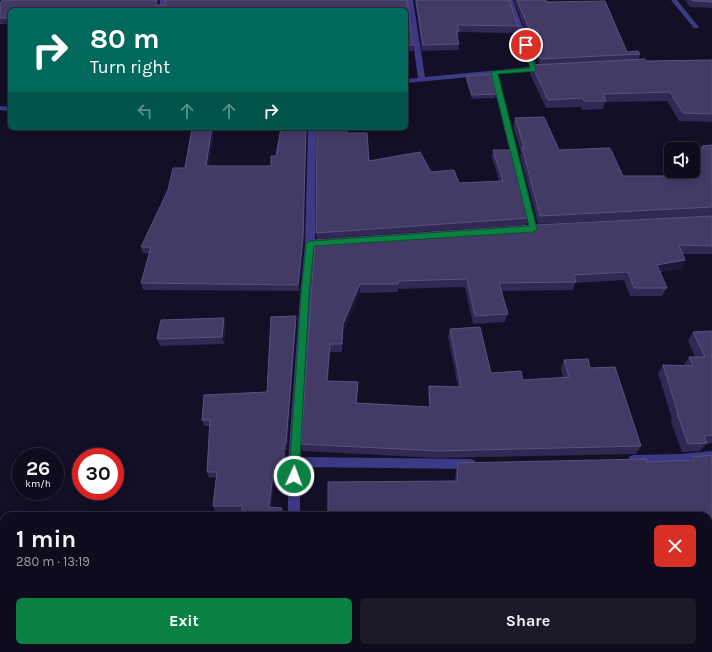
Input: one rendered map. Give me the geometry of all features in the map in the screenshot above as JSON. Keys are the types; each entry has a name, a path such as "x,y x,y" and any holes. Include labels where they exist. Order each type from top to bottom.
{"street":[{"path":"410,0 422,80"},
{"path":"510,0 534,69"},
{"path":"674,0 696,27"},
{"path":"408,81 549,68"},
{"path":"494,73 533,229"},
{"path":"294,512 294,462 305,295 310,244 312,130"},
{"path":"310,244 334,242"},
{"path":"625,461 712,456"},
{"path":"294,462 431,465 485,464"}],"building":[{"path":"2,0 157,0 156,5 165,5 165,0 407,0 413,45 408,45 408,8 8,8 8,18 0,18 0,3"},
{"path":"416,0 509,0 518,26 457,25 459,31 456,31 459,44 423,45"},
{"path":"517,0 546,0 547,2 605,1 627,52 638,51 640,54 540,59 537,29 530,29"},
{"path":"692,0 712,0 712,2 693,1"},
{"path":"645,59 646,61 712,60 712,114 683,113 670,92 603,94 606,101 584,101 583,98 548,100 532,65"},
{"path":"491,74 496,94 472,95 466,76"},
{"path":"544,117 559,150 610,148 623,176 700,178 700,148 704,148 702,146 712,145 712,207 540,216 522,147 524,147 515,118"},
{"path":"192,130 212,130 206,166 271,166 271,156 276,156 281,130 306,130 303,237 298,285 141,283 151,247 141,247 168,190 173,168 185,168"},
{"path":"317,130 346,130 347,133 367,133 369,161 420,152 431,172 454,170 459,183 503,181 493,150 511,150 528,218 316,233"},
{"path":"712,216 712,246 679,245 685,260 657,265 667,288 634,288 628,272 574,275 576,282 499,283 508,314 475,316 467,279 398,281 398,284 360,284 343,324 342,344 330,344 327,381 358,382 356,403 430,407 429,386 461,387 450,329 480,327 491,373 521,371 523,380 569,377 564,360 588,359 590,368 615,367 641,446 438,451 301,444 315,240 535,225"},
{"path":"296,316 286,444 284,444 284,465 274,466 269,507 282,508 282,512 242,512 243,506 213,506 217,472 207,472 210,420 202,420 204,395 267,392 271,317"},
{"path":"224,318 222,337 157,339 161,320"},
{"path":"712,331 712,435 704,436 707,443 688,444 663,365 693,366 689,357 705,357 693,332"},
{"path":"712,455 712,512 328,512 328,482 457,481 458,463 646,459 647,462 694,460 692,457"}],"route":[{"path":"294,476 305,295 310,244 533,229 494,73 534,69 526,45"}]}
